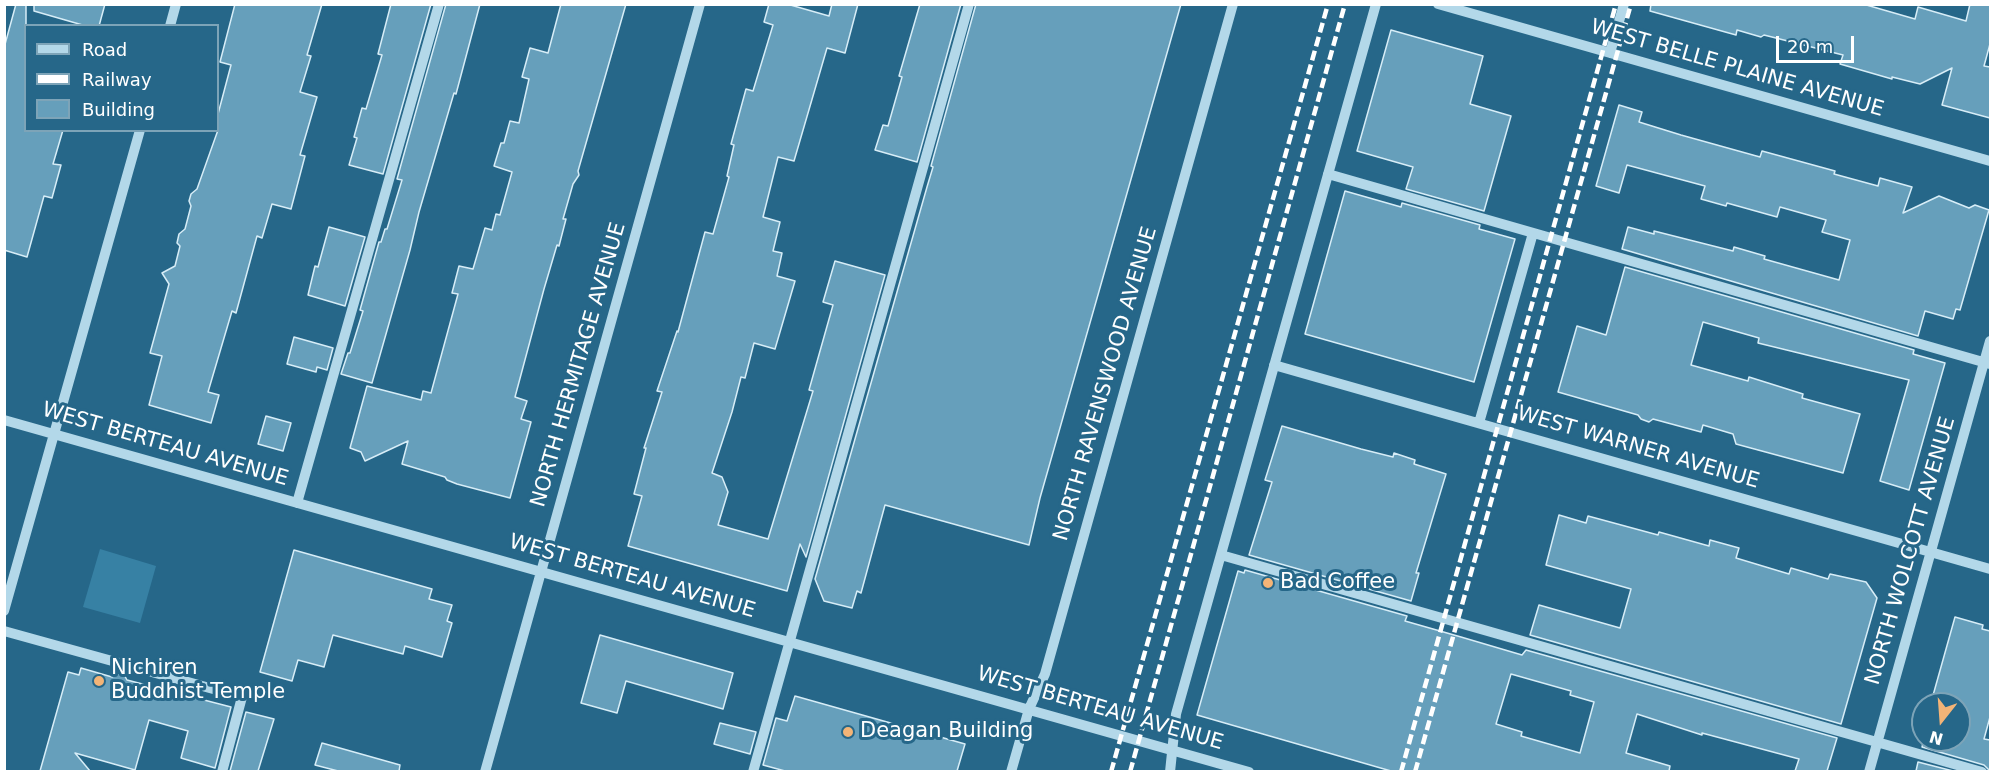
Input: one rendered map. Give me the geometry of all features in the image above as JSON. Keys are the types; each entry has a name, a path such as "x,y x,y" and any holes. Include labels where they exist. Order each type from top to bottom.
{"street":[{"path":"171,24 176,4"},
{"path":"297,502 439,4"},
{"name":"NORTH HERMITAGE AVENUE","path":"485,771 700,4"},
{"path":"753,771 969,4"},
{"name":"NORTH RAVENSWOOD AVENUE","path":"1011,771 1029,709 1047,666 1233,4"},
{"path":"1170,771 1176,714 1376,4"},
{"name":"WEST BELLE PLAINE AVENUE","path":"1438,4 1990,161"},
{"path":"1610,53 1624,4"},
{"path":"4,611 139,132"},
{"path":"1328,174 1988,364"},
{"path":"1479,423 1533,233"},
{"name":"NORTH WOLCOTT AVENUE","path":"1869,771 1931,552 1988,364 1990,341"},
{"name":"WEST WARNER AVENUE","path":"1274,365 1990,569"},
{"name":"WEST BERTEAU AVENUE","path":"4,420 1249,771"},
{"path":"1221,555 1982,771"},
{"path":"4,631 242,697 222,771"}],"shaded area":[{"path":"100,549 156,566 140,623 83,607"}],"building":[{"path":"16,4 26,4 24,132 62,132 53,164 61,165 52,198 44,196 27,257 4,250 4,48"},
{"path":"34,4 105,4 100,24 79,24 34,11"},
{"path":"235,4 322,4 307,55 311,56 300,92 317,97 300,155 305,156 291,209 272,204 262,238 257,236 236,313 232,311 208,392 219,395 211,423 149,405 162,356 150,353 169,284 162,273 175,266 180,246 177,243 179,234 185,229 191,206 189,201 191,194 197,189 219,132 219,110 231,65 220,62"},
{"path":"391,4 431,4 383,174 349,165 362,108 366,109 382,55 378,54"},
{"path":"446,4 480,4 372,383 341,374 363,311 360,310 379,242 387,229 402,180 397,179"},
{"path":"561,4 626,4 578,171 579,175 573,184 563,219 566,219 559,246 557,245 544,289 515,397 527,401 521,419 531,422 510,498 457,484 445,477 402,464 408,441 365,461 361,452 350,448 367,386 421,400 423,391 431,393 458,294 452,293 459,266 473,269 485,228 492,230 496,214 500,215 512,172 494,166 510,121 519,123 529,79 522,77 530,48 548,53"},
{"path":"769,4 787,4 829,16 832,4 858,4 845,53 827,48 794,161 778,157 763,217 780,222 773,251 782,253 777,276 795,281 775,349 754,343 745,378 741,377 712,473 722,477 728,492 718,525 768,539 813,391 809,390 833,305 823,302 835,261 885,275 806,557 800,544 787,591 628,546 642,496 634,494 646,448 644,448 662,392 657,391 678,332 705,232 713,234 729,177 727,176 734,145 731,144 746,89 753,91 773,25 764,22"},
{"path":"920,4 961,4 917,162 875,150 883,125 888,126 902,77 899,76"},
{"path":"976,4 1181,4 1040,498 1029,545 885,505 861,593 857,591 852,608 824,601 815,579 933,167 931,166"},
{"path":"1651,4 1863,4 1915,19 1918,7 1966,21 1970,4 1990,4 1990,44 1984,66 1990,67 1990,118 1942,105 1952,68 1920,84 1892,77 1892,79 1840,64 1843,55 1764,35 1761,37 1737,30 1736,35 1650,11"},
{"path":"1391,30 1483,56 1470,104 1511,116 1484,211 1406,189 1413,167 1357,151"},
{"path":"1619,105 1642,112 1639,122 1681,135 1760,157 1762,151 1835,171 1834,174 1878,186 1880,178 1912,187 1903,213 1939,196 1969,208 1975,205 1989,210 1960,310 1956,309 1953,319 1925,311 1918,336 1622,249 1628,227 1654,234 1654,231 1733,251 1734,247 1765,256 1764,259 1839,280 1850,240 1822,232 1826,220 1780,207 1777,217 1727,203 1726,206 1701,199 1705,186 1627,165 1619,193 1596,186"},
{"path":"1345,191 1401,207 1402,203 1480,225 1479,229 1515,239 1474,382 1305,334"},
{"path":"329,227 365,237 345,306 308,295 315,266 318,267"},
{"path":"1625,267 1914,350 1913,354 1945,363 1909,490 1880,481 1909,380 1758,343 1759,338 1703,322 1691,365 1748,381 1749,377 1803,394 1802,398 1860,414 1843,473 1736,444 1733,434 1703,425 1701,432 1653,419 1649,422 1638,415 1558,392 1577,326 1606,335"},
{"path":"294,337 333,348 327,370 317,367 316,372 287,364"},
{"path":"266,416 291,423 283,451 258,444"},
{"path":"1282,426 1393,457 1394,453 1415,460 1414,464 1446,474 1416,573 1419,573 1411,601 1249,555 1272,482 1265,480"},
{"path":"1559,515 1586,523 1588,516 1709,546 1710,540 1739,548 1736,558 1789,574 1791,568 1828,579 1830,574 1866,582 1877,598 1841,724 1530,635 1539,605 1620,628 1631,589 1546,565"},
{"path":"294,550 432,589 429,599 452,605 447,621 452,623 442,657 405,646 403,654 333,635 324,667 298,660 292,681 260,672"},
{"path":"1245,570 1407,616 1405,621 1522,655 1526,650 1837,738 1827,771 1795,771 1799,759 1702,733 1702,735 1637,714 1626,753 1670,766 1669,771 1391,771 1197,715 1238,571 1244,573","holes":["1511,674 1571,691 1570,695 1594,702 1580,753 1521,736 1522,732 1496,724"]},
{"path":"1955,617 1983,625 1982,629 1990,631 1990,717 1984,739 1990,740 1990,771 1984,765 1939,752 1971,752 1971,692 1934,692"},
{"path":"600,635 733,673 723,709 626,681 617,713 581,703"},
{"path":"81,668 112,677 122,671 127,680 231,707 215,768 181,758 188,731 149,720 135,770 75,753 90,771 40,771 68,672 79,675"},
{"name":"Deagan Building","path":"795,696 965,744 957,771 785,771 763,765 776,718 787,721"},
{"path":"246,712 274,719 258,771 230,771"},
{"path":"720,723 756,732 750,754 714,744"},
{"path":"322,743 400,765 399,771 338,771 315,765"},
{"path":"1918,762 1953,771 1916,771"}],"railway":[{"path":"1111,772 1328,4"},
{"path":"1130,772 1345,4"},
{"path":"1401,772 1616,4"},
{"path":"1415,772 1631,4"}],"place":[{"name":"Bad Coffee","path":"1268,583"},
{"name":"Nichiren Buddhist Temple","path":"99,681"},
{"name":"Deagan Building","path":"848,732"}]}
